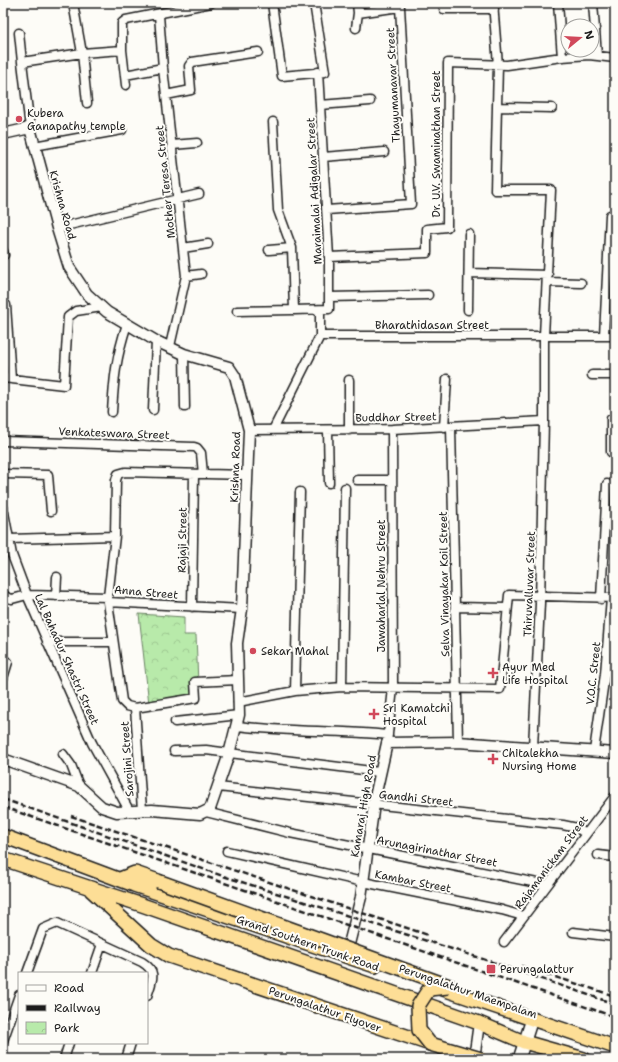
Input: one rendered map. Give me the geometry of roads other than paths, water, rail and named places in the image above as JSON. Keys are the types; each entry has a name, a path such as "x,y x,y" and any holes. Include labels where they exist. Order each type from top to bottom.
{"highway":[{"name":"Grand Southern Trunk Road","path":"3,836 120,879 615,1047"},
{"name":"Grand Southern Trunk Road","path":"3,859 89,887 479,1023 524,1042 584,1059"},
{"name":"Perungalathur Maempalam","path":"120,879 135,873 452,987 615,1040"},
{"name":"Perungalathur Flyover","path":"89,887 151,945 169,956 430,1044 481,1059"},
{"path":"430,1044 419,1030 418,1006 429,989 452,987"}],"main road":[{"path":"520,1059 532,1019"}],"street":[{"path":"73,3 82,53 87,104"},
{"path":"126,85 122,50 122,23 126,20 210,3"},
{"path":"272,3 282,76 325,72 314,3"},
{"path":"356,28 358,13 357,3"},
{"path":"558,3 560,30"},
{"path":"593,3 594,18"},
{"path":"444,9 493,6 498,65 497,107 552,108"},
{"name":"Thayumanavar Street","path":"327,210 411,204 400,7 358,13"},
{"name":"Mother Teresa Street","path":"159,14 163,68 186,276 170,346"},
{"path":"3,134 30,128 19,33"},
{"path":"22,62 82,53 122,50"},
{"path":"166,95 191,90 189,66 192,62 258,52"},
{"path":"600,56 615,58"},
{"path":"498,65 560,57"},
{"name":"Dr. U.V. Swaminathan Street","path":"330,256 427,253 427,229 447,227 448,63 498,65"},
{"path":"125,75 163,68"},
{"name":"Maraimalai Adigalar Street","path":"318,72 330,256 329,297 324,309 320,336"},
{"path":"320,105 370,101"},
{"name":"Thiruvalluvar Street","path":"497,107 495,190 551,190 544,336 544,421 540,596 534,747"},
{"path":"273,122 278,210 292,248 294,310"},
{"name":"Krishna Road","path":"30,128 56,228 69,267 87,294 102,307 156,341 170,346 184,354 224,365 232,370 249,430 242,609 237,643 238,716 237,726 218,787"},
{"path":"34,146 122,130"},
{"path":"172,145 197,142"},
{"path":"323,157 384,152"},
{"path":"56,228 199,194"},
{"path":"604,336 610,215 615,215"},
{"path":"468,310 470,273 469,234"},
{"path":"183,248 208,244"},
{"path":"269,250 292,248"},
{"path":"3,251 4,255"},
{"path":"470,273 547,278 581,283"},
{"path":"186,276 201,274"},
{"path":"329,297 428,295"},
{"path":"6,305 7,379 64,385 68,317 76,310 102,307"},
{"path":"237,311 324,309"},
{"path":"112,412 114,371 117,352 127,324"},
{"path":"273,430 320,336"},
{"name":"Bharathidasan Street","path":"320,336 615,336"},
{"path":"153,410 156,341"},
{"path":"184,354 186,407"},
{"path":"592,375 615,375"},
{"name":"Selva Vinayakar Koil Street","path":"447,379 447,427 455,607 458,742"},
{"path":"349,380 349,430"},
{"path":"611,419 611,452 615,452"},
{"name":"Buddhar Street","path":"249,430 392,429 544,421"},
{"name":"Jawaharlal Nehru Street","path":"387,739 393,688 392,429"},
{"path":"328,430 329,483"},
{"name":"Venkateswara Street","path":"3,441 194,447 201,453 203,474"},
{"path":"238,680 195,682 196,698 135,708 127,706 122,701 112,642 108,599 115,536 116,480 118,474 125,472 247,475"},
{"path":"3,474 48,475 51,511"},
{"name":"Rajaji Street","path":"192,607 194,474"},
{"path":"357,480 392,480"},
{"path":"601,599 607,484"},
{"path":"342,687 345,488"},
{"path":"295,691 300,492"},
{"name":"Lal Bahadur Shastri Street","path":"3,507 12,555 27,595 92,743 130,812"},
{"path":"9,539 115,536"},
{"path":"56,596 57,577"},
{"name":"Anna Street","path":"3,594 12,599 27,595 56,596 108,599 192,607 242,609"},
{"path":"238,702 295,691 342,687 500,689 506,608 509,595 601,599 613,598"},
{"name":"V.O.C. Street","path":"594,751 613,598"},
{"path":"455,607 506,608"},
{"path":"47,642 112,642"},
{"path":"3,678 8,662"},
{"name":"Sarojini Street","path":"135,708 142,810 200,814 206,812"},
{"path":"175,722 238,716"},
{"path":"237,726 273,731 355,732 387,739"},
{"name":"Kamaraj High Road","path":"346,956 361,897 379,772 387,739 458,742 615,753"},
{"path":"174,751 206,750 379,772"},
{"path":"64,754 71,765 79,786"},
{"path":"3,759 79,786 102,807 117,812 142,810"},
{"path":"206,812 210,809 218,787"},
{"name":"Gandhi Street","path":"218,787 374,805 563,824 577,828 586,834"},
{"name":"Rajamanickam Street","path":"504,942 615,796"},
{"name":"Arunagirinathar Street","path":"206,812 290,833 547,885"},
{"name":"Kambar Street","path":"227,851 363,882 502,910 523,916"},
{"path":"598,855 615,857"},
{"path":"27,972 43,929 57,923 151,968 153,974 148,992"},
{"path":"572,932 615,937"},
{"path":"92,972 102,944"},
{"path":"3,1041 18,998"},
{"path":"474,1059 479,1023"},
{"path":"64,1059 69,1044"},
{"path":"126,1059 131,1044"}],"railway":[{"path":"3,799 223,876 477,957 615,1004"},
{"path":"3,807 615,1017"},
{"path":"71,816 428,935"},
{"path":"521,966 615,996"}],"place":[{"name":"Kubera Ganapathy temple","path":"19,119"},
{"name":"Sekar Mahal","path":"253,651"},
{"name":"Ayur Med Life Hospital","path":"493,673"},
{"name":"Sri Kamatchi Hospital","path":"374,714"},
{"name":"Chitalekha Nursing Home","path":"493,759"},
{"name":"Perungalattur","path":"491,969"}]}
